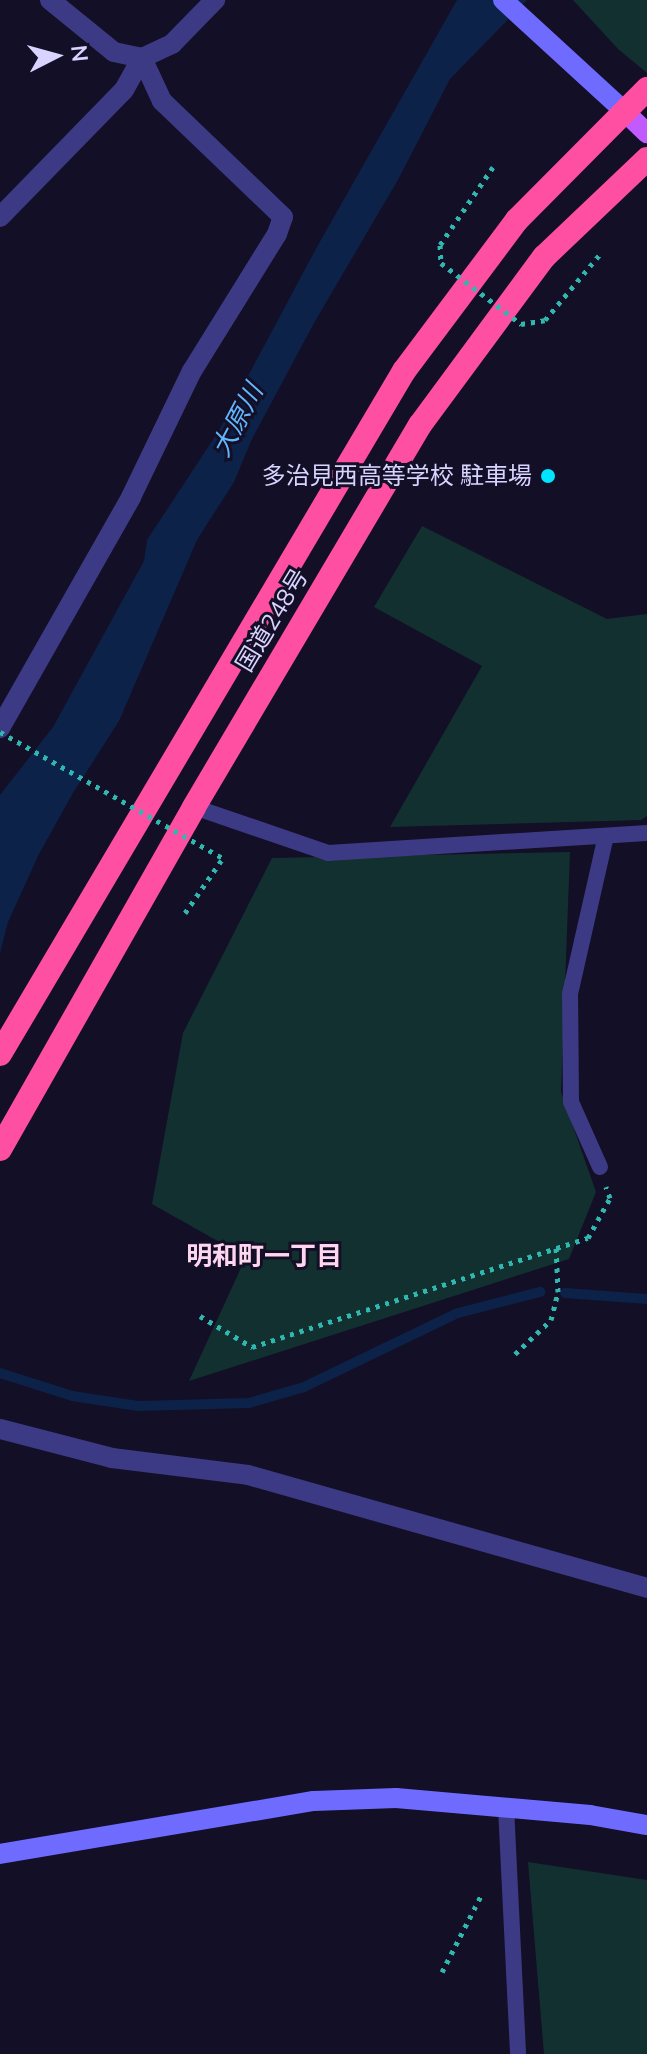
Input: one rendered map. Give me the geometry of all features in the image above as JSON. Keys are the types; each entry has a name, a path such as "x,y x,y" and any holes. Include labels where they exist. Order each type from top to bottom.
{"highway":[{"name":"国道248号","path":"0,1054 404,371 517,220 647,89"},
{"name":"国道248号","path":"0,1149 194,807 420,425 544,257 647,159"}],"main road":[{"path":"624,111 647,133"}],"street":[{"path":"50,0 114,52 142,58"},
{"path":"0,217 124,90 142,58 172,44 215,0"},
{"path":"503,0 624,111"},
{"path":"0,730 131,497 192,371 277,234 283,217 162,101 142,58"},
{"path":"0,1429 112,1458 248,1475 647,1588"},
{"path":"0,1854 314,1801 396,1798 590,1815 647,1825"}],"lane":[{"path":"194,807 328,853 647,833"},
{"path":"600,1167 571,1102 570,994 606,836"},
{"path":"506,1807 518,2054"}],"path":[{"path":"493,167 440,245 441,263 521,324 545,320 601,253"},
{"path":"0,730 223,858 185,913"},
{"path":"200,1316 252,1347 588,1238 610,1198 600,1167"},
{"path":"515,1354 551,1320 558,1292 556,1247"},
{"path":"442,1972 482,1894"}],"green space":[{"path":"573,0 647,0 647,73 618,49"},
{"path":"422,526 607,619 647,614 647,816 641,820 390,827 482,666 374,607"},
{"path":"570,852 561,1092 596,1192 569,1259 189,1381 246,1257 152,1204 183,1033 272,858"},
{"path":"528,1862 647,1880 647,2054 544,2054"}],"water":[{"name":"大原川","path":"457,0 527,0 450,79 399,178 314,323 252,439 234,482 197,540 119,721 39,854 8,922 0,953 0,795 53,727 144,561 147,540 218,432 318,245"}],"waterway":[{"path":"0,1373 72,1396 138,1406 249,1403 304,1387 458,1313 540,1292"},
{"path":"565,1293 647,1299"}],"place":[{"name":"多治見西高等学校 駐車場","path":"548,476"}],"district":[{"name":"明和町一丁目","path":"264,1256"}]}
